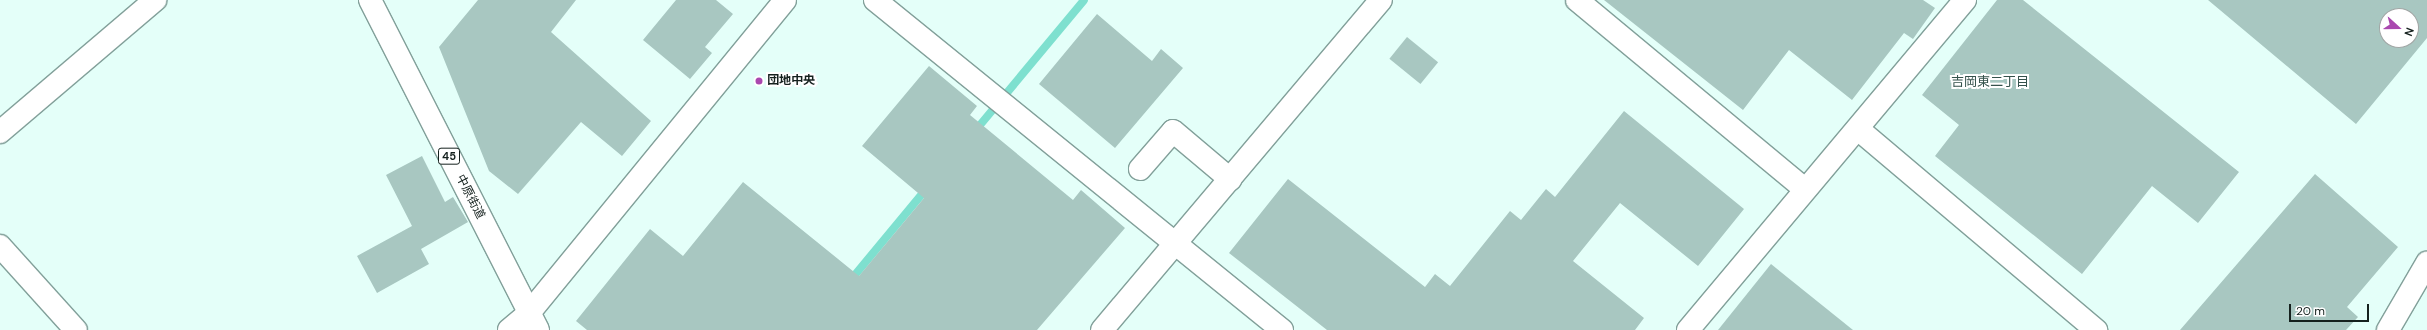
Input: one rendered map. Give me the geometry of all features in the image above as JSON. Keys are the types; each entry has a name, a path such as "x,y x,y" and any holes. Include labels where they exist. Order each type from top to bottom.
{"street":[{"path":"0,132 154,0"},
{"name":"中原街道","path":"370,0 533,321"},
{"path":"509,330 533,321 785,0"},
{"path":"875,0 1282,330"},
{"path":"1102,330 1381,0"},
{"path":"1577,0 1805,189"},
{"path":"1688,330 1965,0"},
{"path":"1858,129 2096,330"},
{"path":"1140,170 1173,131 1230,179"},
{"path":"0,246 76,330"},
{"path":"2388,330 2427,263"}],"building":[{"path":"478,0 576,0 551,32 651,121 622,156 581,122 518,194 489,171 439,47"},
{"path":"676,0 716,0 733,14 705,47 712,53 690,79 643,40"},
{"path":"1604,0 1923,0 1935,8 1913,39 1904,33 1852,100 1789,50 1743,110"},
{"path":"1997,0 2023,0 2239,172 2198,223 2152,186 2082,274 1935,156 1959,125 1922,95"},
{"path":"2208,0 2427,0 2427,38 2419,48 2419,8 2379,8 2379,48 2419,48 2356,124"},
{"path":"1097,14 1152,61 1161,49 1183,68 1115,148 1039,84"},
{"path":"1407,37 1438,62 1420,84 1389,59"},
{"path":"929,66 977,106 970,115 1073,200 1081,190 1125,228 1037,330 587,330 576,321 650,229 683,256 743,182 859,276 924,198 862,146"},
{"path":"1624,111 1744,209 1698,266 1620,203 1573,261 1644,318 1635,330 1327,330 1229,253 1288,179 1425,287 1435,274 1450,286 1510,211 1521,220 1546,189 1555,197"},
{"path":"422,156 445,202 453,197 468,222 421,249 429,264 377,293 357,256 412,226 386,175"},
{"path":"2315,174 2398,247 2347,307 2358,317 2346,330 2180,330"},
{"path":"1771,264 1853,330 1718,330"}],"waterway":[{"path":"975,131 1084,0"},
{"path":"849,282 927,188"}],"place":[{"name":"団地中央","path":"759,81"}],"district":[{"name":"吉岡東二丁目","path":"1990,82"}]}
